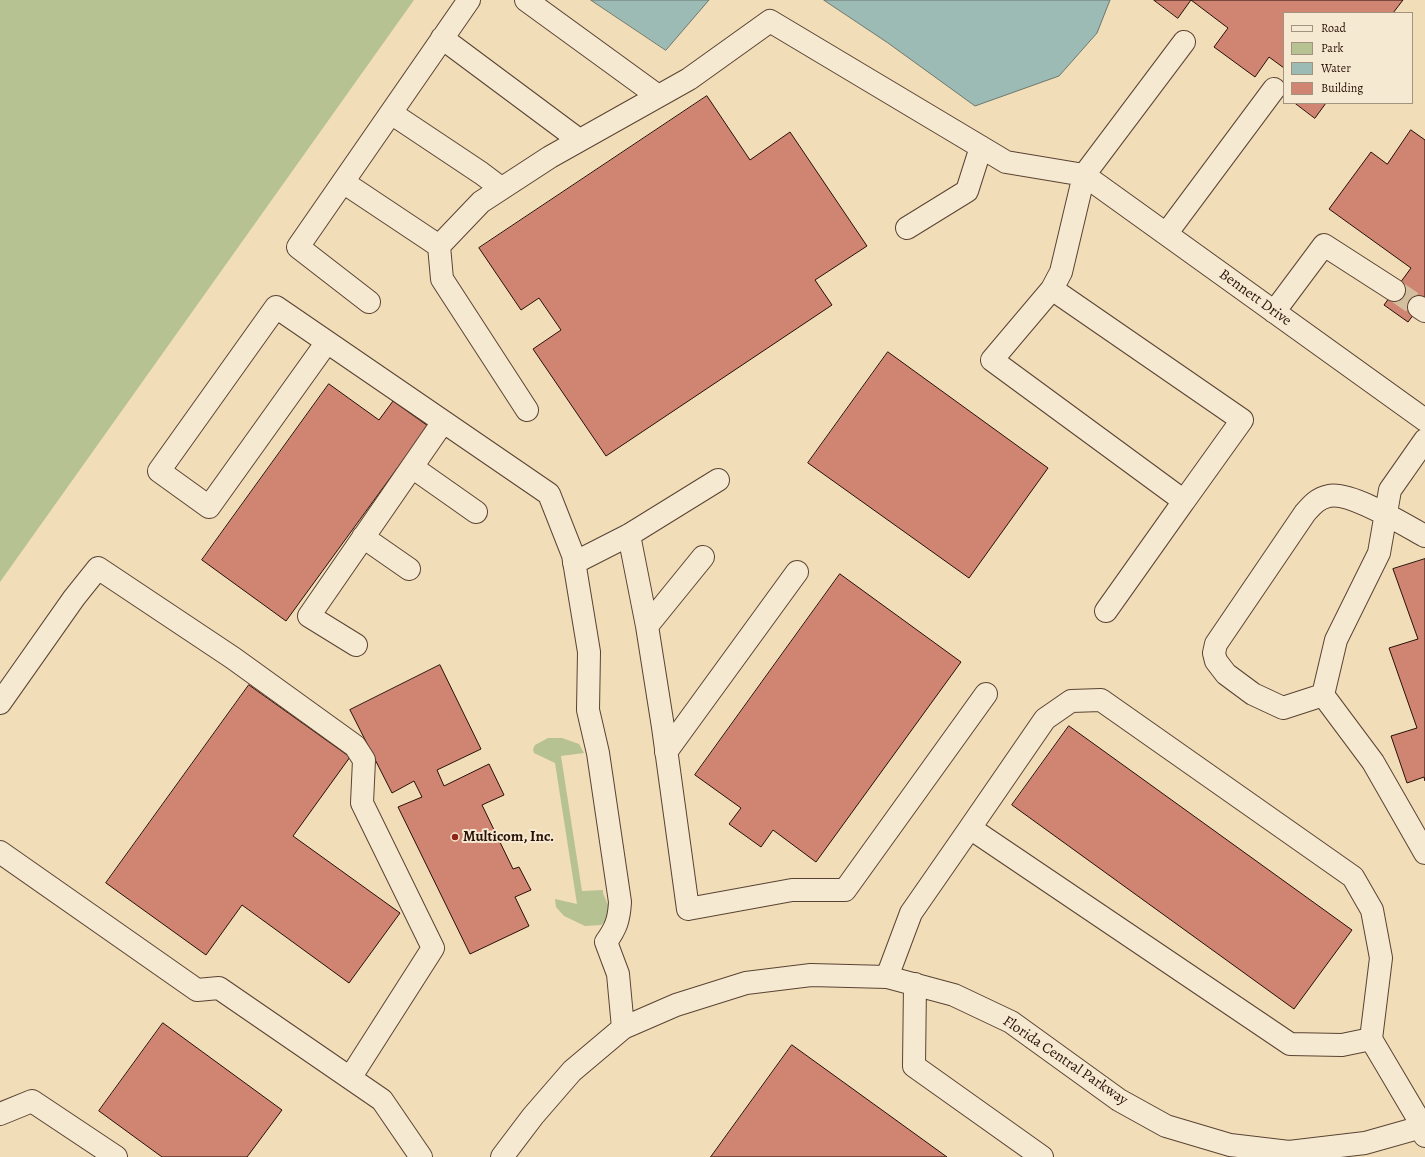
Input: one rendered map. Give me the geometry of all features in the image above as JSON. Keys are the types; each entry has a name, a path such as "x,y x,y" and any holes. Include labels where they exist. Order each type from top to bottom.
{"street":[{"path":"369,302 298,247 469,0"},
{"path":"526,0 658,96"},
{"path":"527,410 442,278 439,246 481,202 501,188 579,140 689,79 770,21 1006,162 1084,175"},
{"path":"442,38 579,140"},
{"path":"1184,42 1084,175 1061,272 1052,289 992,360 1184,501"},
{"path":"1166,234 1274,89"},
{"path":"390,113 481,173 501,188"},
{"path":"907,228 967,191 981,147"},
{"name":"Bennett Drive","path":"1084,175 1425,420"},
{"path":"343,182 439,246"},
{"path":"1274,312 1324,245 1394,290"},
{"path":"1052,289 1242,420 1106,611"},
{"path":"327,342 209,507 159,471 276,307 327,342 443,422 548,494 573,555 590,652 588,710 598,752 620,902 619,917 615,929 606,942 618,974 623,1028"},
{"path":"356,645 309,616 443,422"},
{"path":"1323,695 1336,640 1379,553 1390,490 1425,440"},
{"path":"412,467 476,512"},
{"path":"574,563 630,535 718,480"},
{"path":"1323,695 1283,708 1252,694 1226,674 1216,661 1214,653 1216,644 1315,502 1330,495 1349,498 1386,514 1425,536"},
{"path":"630,535 647,626 688,909 792,890 845,890 986,694"},
{"path":"363,537 409,569"},
{"path":"647,626 703,557"},
{"path":"0,703 74,598 98,568 233,658 355,746 364,760 362,803 433,948 350,1078"},
{"path":"666,752 797,572"},
{"path":"1323,695 1373,762 1425,853"},
{"path":"887,977 911,913 1045,719 1071,701 1101,700 1353,876 1372,910 1381,958 1371,1039 1424,1129"},
{"path":"970,828 1290,1044 1342,1045 1371,1039"},
{"path":"0,852 197,990 218,988 382,1100 421,1157"},
{"name":"Florida Central Parkway","path":"502,1157 533,1116 572,1071 623,1028 676,1005 746,983 811,975 887,977 954,995 1011,1022 1119,1100 1166,1126 1230,1145 1289,1152 1365,1143 1424,1129"},
{"path":"915,984 914,1066 1042,1157"},
{"path":"0,1114 32,1101 116,1157"}],"green space":[{"path":"0,0 414,0 0,582"},
{"path":"548,738 562,738 579,744 584,753 561,756 582,891 603,890 608,905 607,920 601,925 585,926 564,916 556,907 555,899 577,904 555,763 534,753 533,749 535,745"}],"water":[{"path":"591,0 709,0 666,50"},
{"path":"824,0 1110,0 1097,33 1059,76 975,106 888,43"}],"building":[{"path":"1154,0 1191,0 1178,18"},
{"path":"1191,0 1403,0 1394,12 1283,12 1283,67 1269,57 1255,77 1214,47 1228,28"},
{"path":"707,96 750,160 790,132 867,246 815,280 832,305 606,456 533,349 561,330 539,298 521,310 479,248"},
{"path":"1296,104 1325,104 1315,118"},
{"path":"1411,130 1425,140 1425,299 1408,322 1384,305 1411,268 1329,209 1371,152 1387,164"},
{"path":"888,352 1048,468 969,578 808,463"},
{"path":"329,384 379,420 393,401 428,426 286,621 202,560"},
{"path":"1425,559 1425,781 1424,777 1407,783 1391,736 1417,728 1389,648 1418,639 1393,569"},
{"path":"840,574 961,662 816,862 773,830 761,847 729,824 741,808 695,775"},
{"name":"Multicom, Inc.","path":"440,665 481,749 437,770 444,786 489,764 504,795 482,805 513,869 519,867 531,890 515,897 529,926 470,954 398,807 422,797 414,781 392,793 350,710"},
{"path":"249,685 350,757 293,836 400,913 349,983 242,905 206,955 106,883"},
{"path":"1069,726 1352,930 1294,1009 1012,805"},
{"path":"163,1023 282,1110 247,1157 162,1157 99,1111"},
{"path":"792,1045 947,1157 711,1157"}],"tunnel":[{"path":"1394,290 1419,307"}],"place":[{"name":"Multicom, Inc.","path":"455,837"}]}
